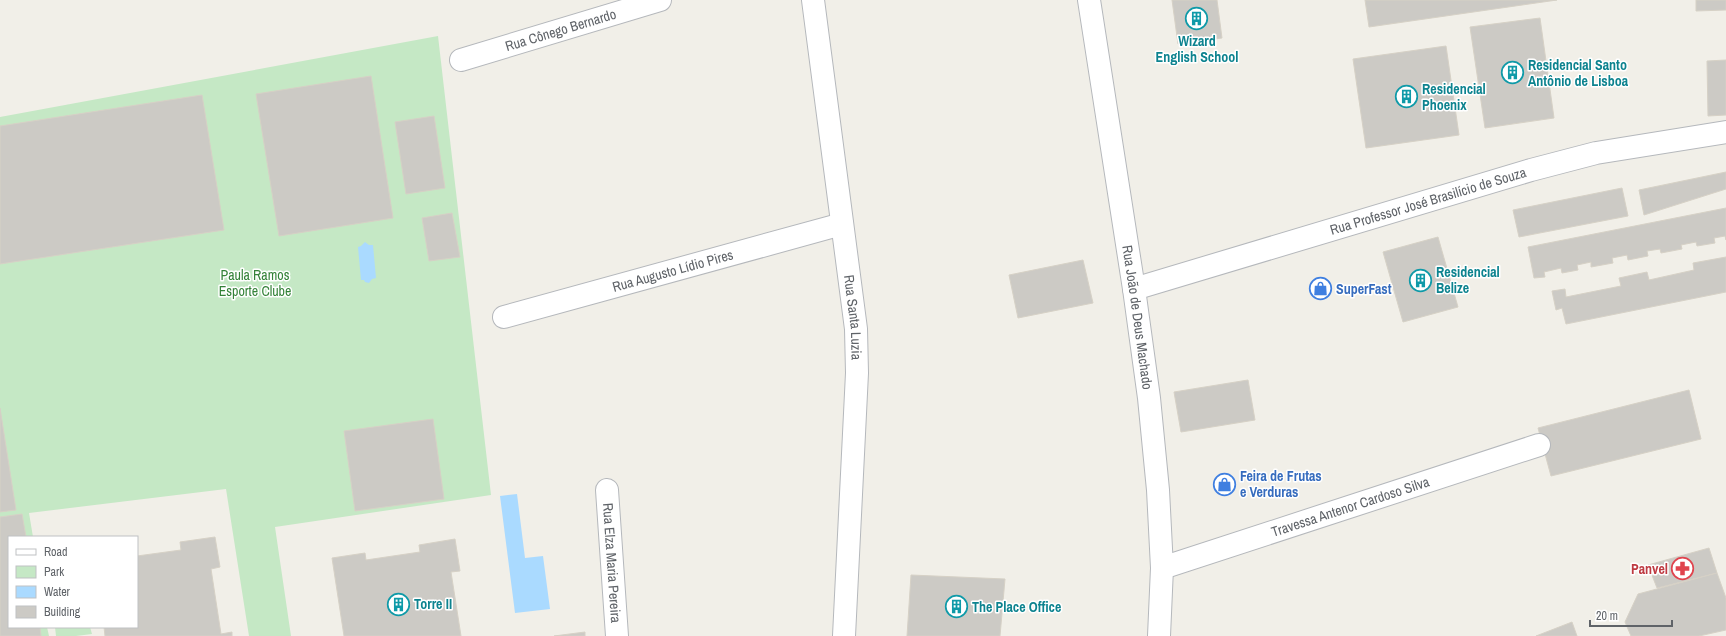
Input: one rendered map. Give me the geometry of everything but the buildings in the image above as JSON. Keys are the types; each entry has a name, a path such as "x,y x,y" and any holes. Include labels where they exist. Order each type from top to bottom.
{"street":[{"name":"Rua Cônego Bernardo","path":"461,60 660,0"},
{"name":"Rua Santa Luzia","path":"813,0 856,329 857,373 844,636"},
{"name":"Rua João de Deus Machado","path":"1089,0 1134,289 1149,398 1158,490 1162,568 1159,636"},
{"name":"Rua Professor José Brasilício de Souza","path":"1134,289 1531,170 1596,153 1726,132"},
{"name":"Rua Augusto Lídio Pires","path":"504,317 842,224"},
{"name":"Travessa Antenor Cardoso Silva","path":"1162,568 1539,445"},
{"name":"Rua Elza Maria Pereira","path":"607,490 617,636"}],"green space":[{"name":"Paula Ramos Esporte Clube","path":"438,36 491,495 275,527 291,636 249,636 226,489 29,513 33,536 8,536 8,628 47,628 49,636 0,636 0,117"},
{"path":"55,628 90,628 92,634 76,636 56,636"}],"water":[{"path":"365,242 369,245 373,245 376,278 372,279 369,283 361,280 358,247"},
{"path":"517,494 525,558 543,556 550,609 515,613 500,496"}],"place":[{"name":"Wizard English School","path":"1197,19"},
{"name":"Residencial Santo Antônio de Lisboa","path":"1512,73"},
{"name":"Residencial Phoenix","path":"1406,97"},
{"name":"Residencial Belize","path":"1421,280"},
{"name":"SuperFast","path":"1321,289"},
{"name":"Feira de Frutas e Verduras","path":"1225,484"},
{"name":"Panvel","path":"1683,569"},
{"name":"Torre II","path":"398,604"},
{"name":"The Place Office","path":"956,607"}]}
